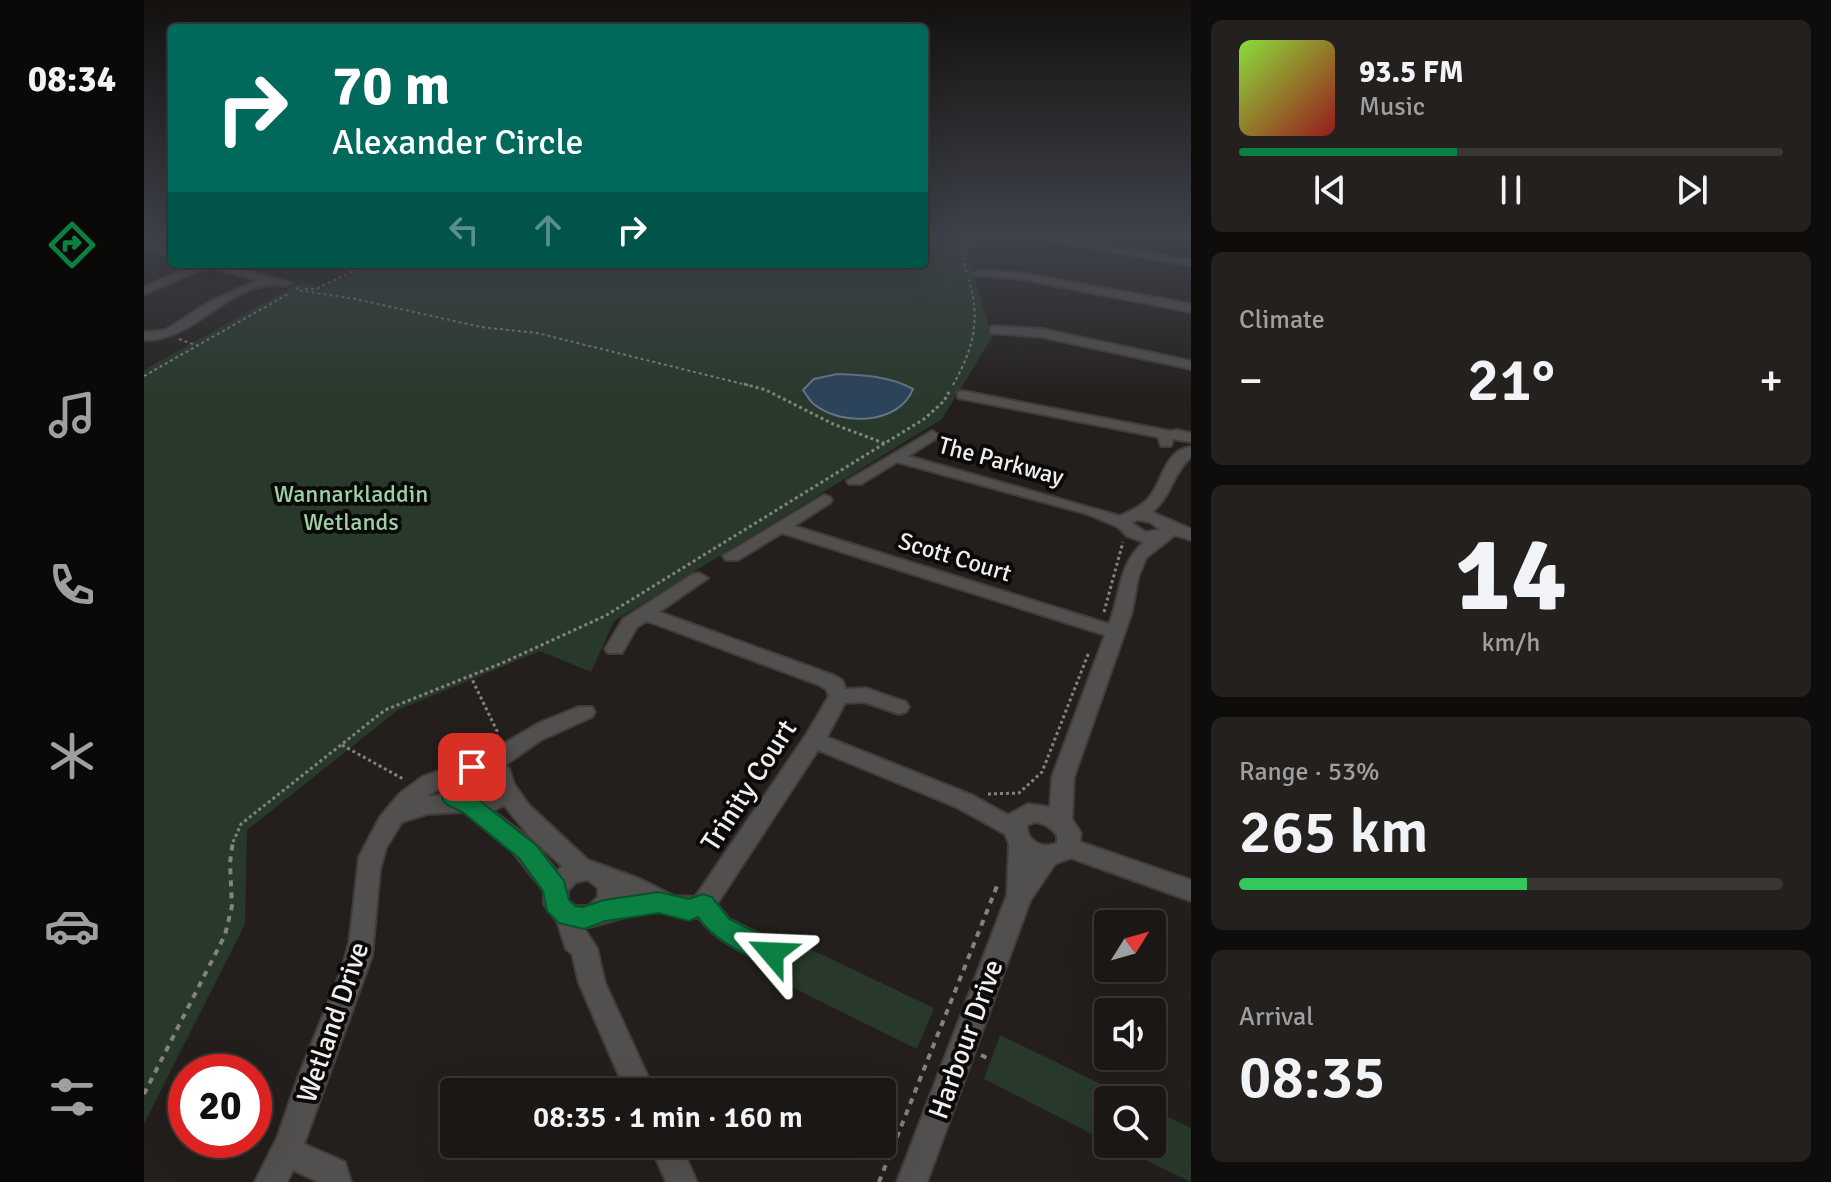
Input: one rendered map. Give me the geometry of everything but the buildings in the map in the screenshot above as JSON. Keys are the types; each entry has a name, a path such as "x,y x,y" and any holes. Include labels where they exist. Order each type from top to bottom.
{"street":[{"path":"144,336 160,336 174,331 207,308 245,290"},
{"path":"1096,290 1191,308"},
{"path":"995,330 1042,333 1191,365"},
{"path":"962,395 1180,442 1157,500 1132,530 1108,626 1063,777 1061,840"},
{"name":"The Parkway","path":"855,481 891,450 932,435"},
{"name":"The Parkway","path":"891,450 1093,511 1140,536 1164,530 1191,537"},
{"path":"732,556 824,500"},
{"path":"1132,530 1164,530 1157,500"},
{"name":"Scott Court","path":"781,527 1108,626"},
{"path":"615,649 627,626 699,578"},
{"path":"644,613 826,680 835,685 839,696 862,695 899,707"},
{"name":"Trinity Court","path":"703,905 814,740 839,696"},
{"path":"556,888 521,845 451,793 457,775 585,712"},
{"path":"814,740 974,800 1023,825 1191,891"},
{"path":"490,759 525,817 543,837 610,884 612,897 601,912 592,939 584,948"},
{"name":"Wetland Drive","path":"270,1182 289,1153 312,1077 358,957 367,917 372,852 406,802 427,785 457,775"},
{"path":"1023,825 1063,777"},
{"path":"396,815 426,805 489,803 502,793 504,786"},
{"path":"1023,825 1046,814 1061,840"},
{"name":"Harbour Drive","path":"1019,897 1023,825"},
{"name":"Harbour Drive","path":"912,1182 1019,897 1061,840"},
{"path":"635,1078 592,983 584,948 575,941 568,916 556,904 556,888 564,877 594,874 641,888 659,902 689,910 703,905 720,927 772,953"},
{"path":"568,916 584,918 659,902"},
{"path":"289,1153 334,1173 336,1182"},
{"path":"671,1158 682,1182"}],"path":[{"path":"144,375 297,290"},
{"path":"298,290 356,299 481,327 537,333 707,374 766,390 891,450"},
{"path":"144,1094 225,935 232,906 230,863 233,839 241,824 385,710 605,616 891,450 944,401 974,346 978,318 972,290"},
{"path":"1108,626 1123,541 1132,530"},
{"path":"974,800 985,793 1004,796 1022,793 1042,772 1091,647"},
{"path":"470,675 497,731 497,741 490,759"},
{"path":"342,745 408,783"},
{"path":"879,1182 1002,870"},
{"path":"977,1053 989,1059"}],"green space":[{"name":"Wannarkladdin Wetlands","path":"287,290 978,290 992,337 942,419 614,621 591,672 540,651 398,710 247,830 245,924 179,1054 168,1054 168,1076 144,1124 144,370"},
{"path":"791,940 934,1008 917,1049 771,977"},
{"path":"1000,1035 1105,1086 1094,1086 1094,1135 984,1079"},
{"path":"1166,1116 1191,1128 1191,1182 1141,1158 1166,1158"}],"water":[{"path":"837,374 886,379 913,389 896,410 854,419 826,412 815,405 803,390 814,379"}],"route":[{"path":"472,767 457,775 453,781 451,793 454,798 458,803 472,807 533,858 556,888 556,904 568,916 592,917 604,911 659,902 689,910 703,905 720,927 772,953"}]}
